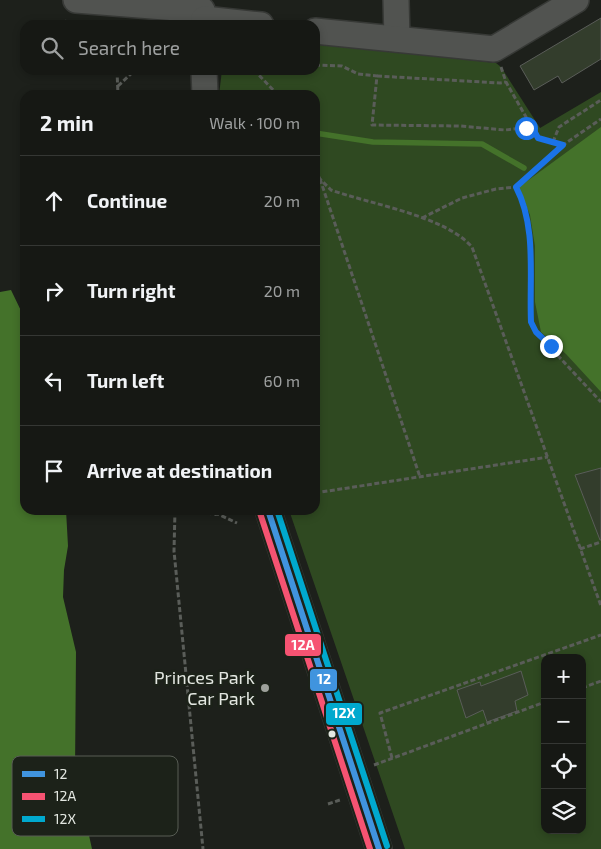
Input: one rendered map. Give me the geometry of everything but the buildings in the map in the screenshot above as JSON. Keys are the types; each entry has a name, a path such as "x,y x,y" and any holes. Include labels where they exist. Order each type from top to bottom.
{"street":[{"path":"76,0 203,14 235,20"},
{"path":"396,0 397,39"},
{"path":"320,31 494,49 576,0"},
{"path":"204,75 205,90"},
{"path":"270,515 379,849"}],"path":[{"path":"494,49 506,82 538,138 563,145"},
{"path":"320,65 342,66 358,74 376,76 506,82"},
{"path":"117,75 117,90"},
{"path":"117,86 129,75"},
{"path":"259,75 273,90"},
{"path":"376,76 372,125 460,126 504,130 532,127"},
{"path":"553,142 558,127 601,100"},
{"path":"422,218 462,198 496,189 516,187 563,145 601,119"},
{"path":"320,179 331,190 422,218 462,236 472,247 601,606"},
{"path":"320,179 420,477"},
{"path":"516,187 522,200 531,242 531,322 536,332 601,402"},
{"path":"320,492 548,457"},
{"path":"174,515 174,551 203,849"},
{"path":"220,515 237,522"},
{"path":"580,549 601,542"},
{"path":"392,758 380,713 601,635"},
{"path":"586,687 601,681"},
{"path":"370,766 541,703"}],"shaded area":[{"path":"320,44 496,63 501,67 540,128 601,92 601,849 405,849 291,515 320,515 320,90 220,90 221,75 320,75"},
{"path":"601,127 601,392 566,354 541,332 535,302 535,246 530,215 519,187"},
{"path":"11,290 20,309 20,515 66,515 68,546 64,570 63,597 76,652 75,756 12,756 12,836 89,836 92,849 0,849 0,292"}],"waterway":[{"path":"320,134 373,142 482,144 524,168"}],"transit line":[{"name":"12A","path":"261,515 370,849"},
{"name":"12","path":"270,515 379,849"},
{"name":"12X","path":"279,515 387,846"}],"place":[{"name":"Princes Park Car Park","path":"265,688"}],"route":[{"path":"526,128 532,127 538,138 563,145 516,187 522,200 531,242 529,282 531,322 536,332 551,346"}]}
